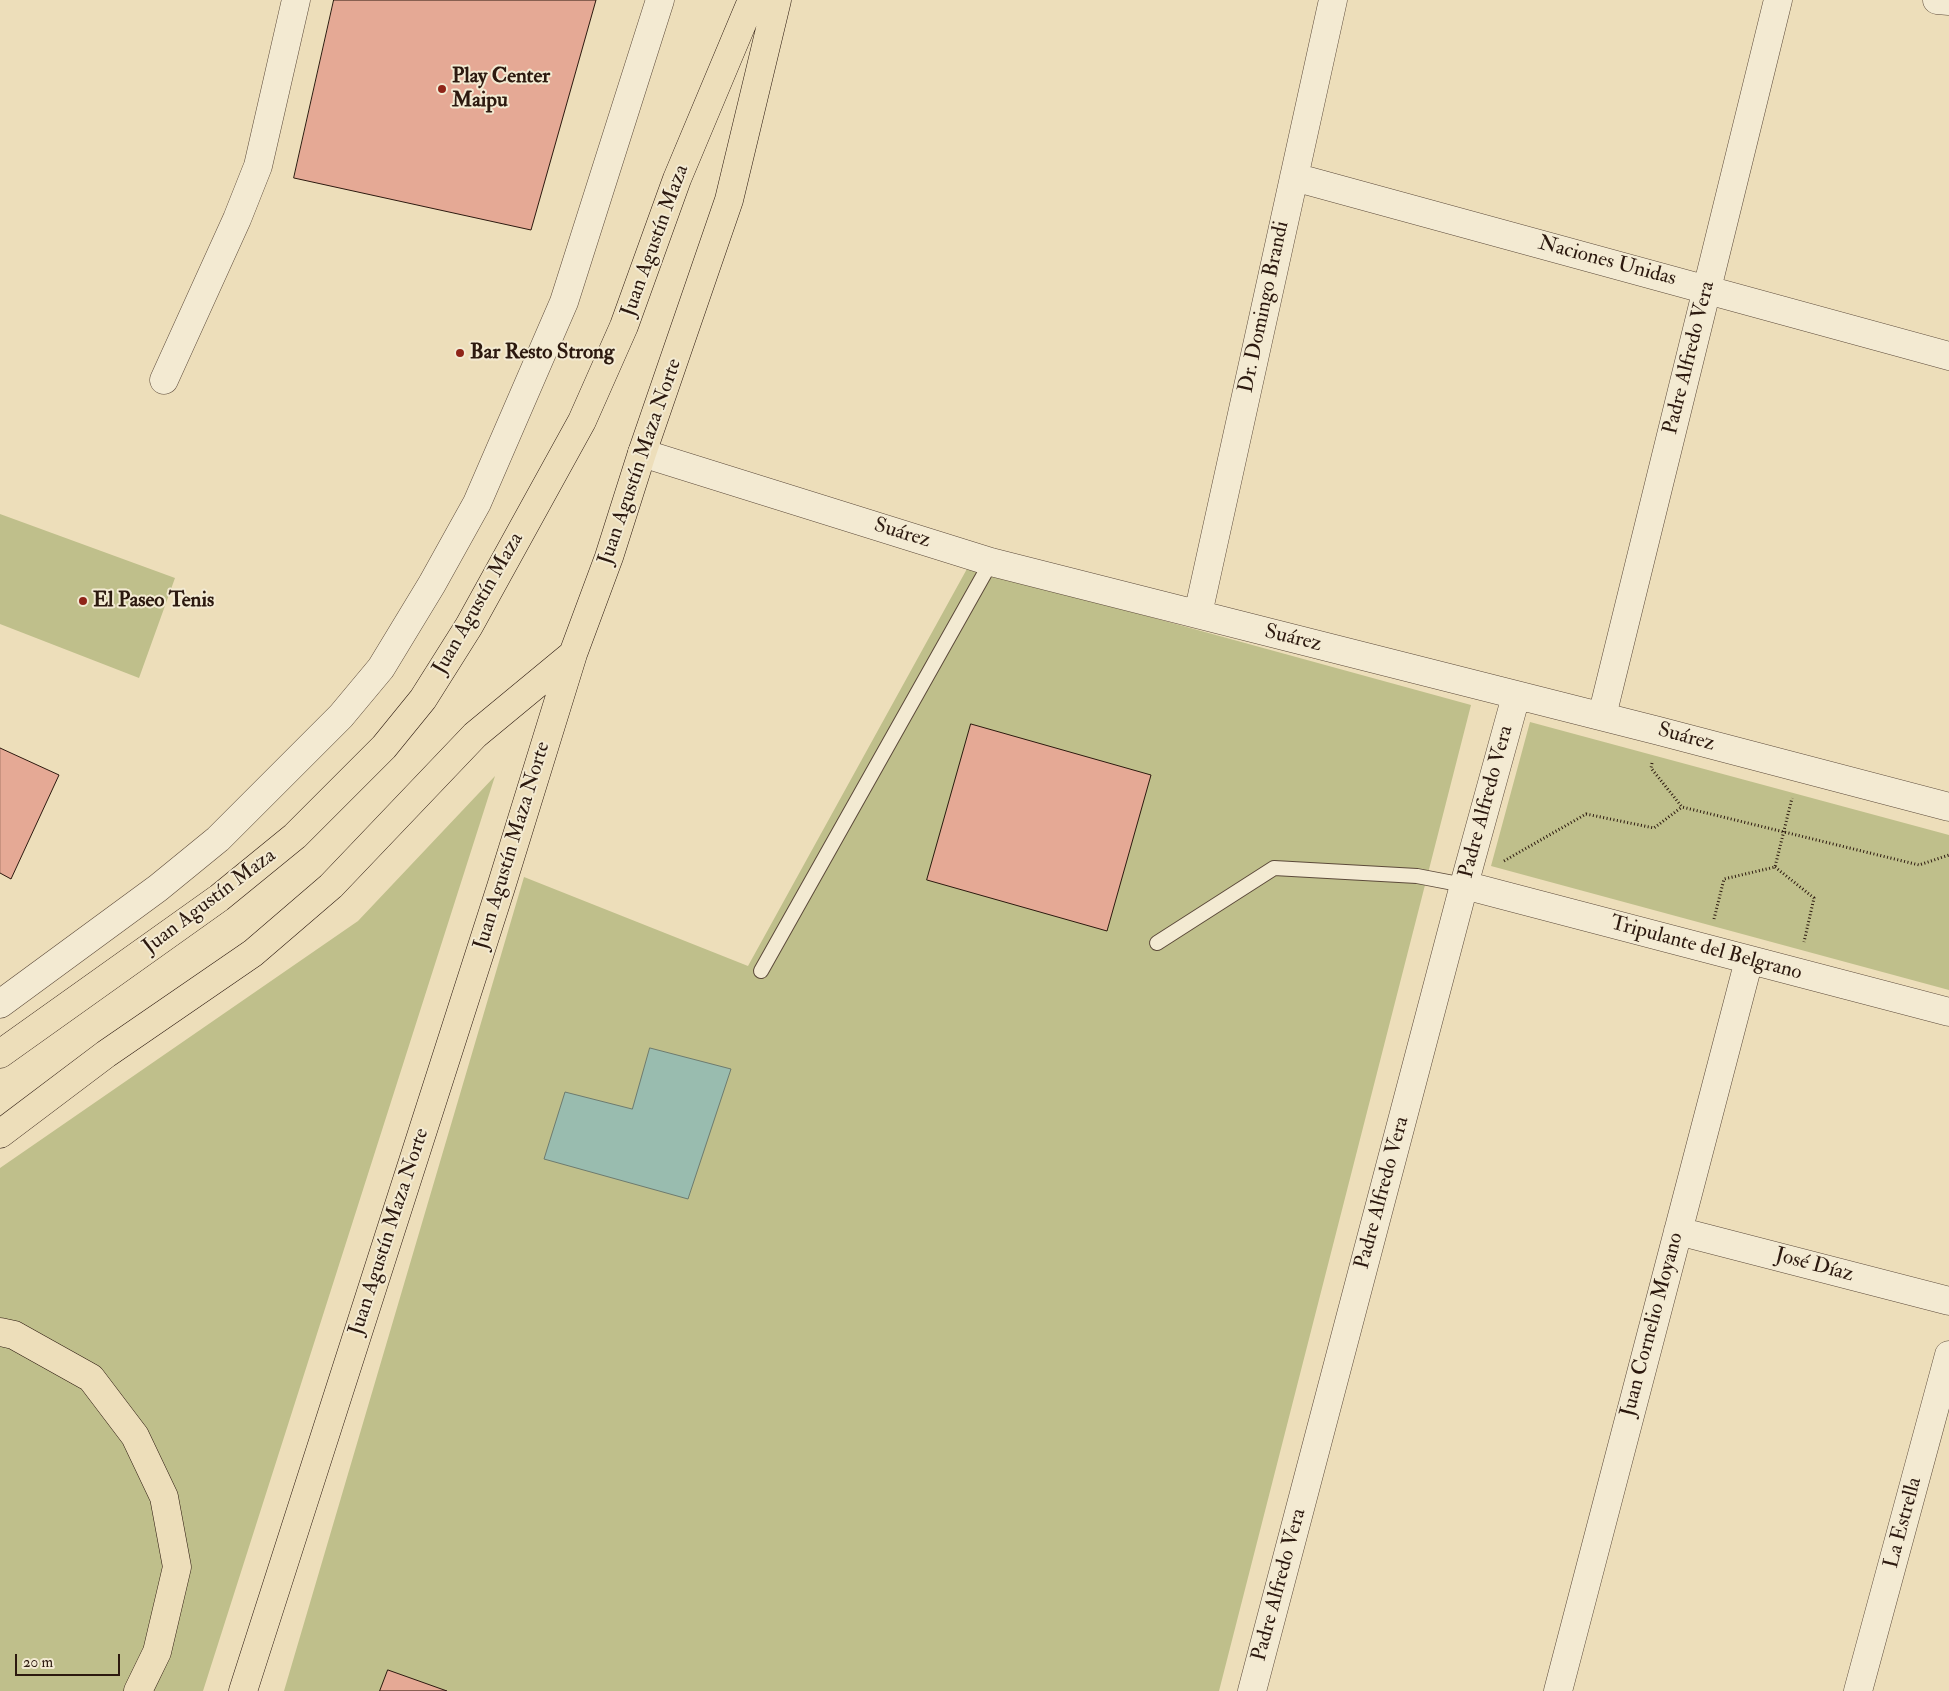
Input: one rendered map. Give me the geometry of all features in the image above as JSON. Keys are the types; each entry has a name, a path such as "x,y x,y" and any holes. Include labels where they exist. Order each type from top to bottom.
{"main road":[{"name":"Juan Agustín Maza","path":"0,1054 219,898 295,836 384,746 423,699 469,626 582,421 624,326 677,179 752,0"},
{"name":"Juan Agustín Maza Norte","path":"243,1691 492,915 572,654 610,557 642,453 729,200 777,0"},
{"path":"0,1134 106,1054 253,953 331,886 475,735 572,654"},
{"path":"0,1332 14,1335 91,1378 135,1436 164,1497 177,1567 157,1652 138,1691"}],"street":[{"path":"164,380 237,219 258,166 296,0"},
{"path":"0,1004 158,888 218,839 341,716 380,668 432,584 476,503 564,302 660,0"},
{"name":"Dr. Domingo Brandi","path":"1198,614 1333,0"},
{"name":"Padre Alfredo Vera","path":"1602,716 1778,0"},
{"path":"1938,0 1949,1"},
{"name":"Naciones Unidas","path":"1294,176 1949,356"},
{"name":"Suárez","path":"642,453 992,562 1516,696 1602,716 1949,807"},
{"name":"Padre Alfredo Vera","path":"1252,1691 1464,885 1516,696"},
{"name":"Tripulante del Belgrano","path":"1464,885 1949,1012"},
{"name":"Juan Cornelio Moyano","path":"1558,1691 1748,960"},
{"name":"José Díaz","path":"1678,1231 1949,1301"},
{"name":"La Estrella","path":"1858,1691 1949,1355"}],"lane":[{"path":"761,971 992,562"},
{"path":"1157,943 1274,868 1417,876 1464,885"}],"path":[{"path":"1660,731 1651,768 1682,807 1919,864 1949,855"},
{"path":"1775,867 1800,769"},
{"path":"1464,885 1586,814 1654,828 1682,807"},
{"path":"1705,949 1724,879 1775,867"},
{"path":"1775,867 1814,898 1798,972"}],"green space":[{"name":"El Paseo Tenis","path":"0,514 175,578 139,678 0,624"},
{"path":"968,567 1471,705 1219,1691 284,1691 524,877 748,966"},
{"path":"1530,722 1949,835 1949,990 1491,866"},
{"path":"495,776 203,1691 0,1691 0,1168 358,921"}],"shaded area":[{"path":"650,1048 731,1069 688,1199 544,1159 565,1092 632,1109"}],"building":[{"name":"Play Center Maipu","path":"334,0 596,0 531,230 294,178"},
{"path":"971,724 1151,775 1107,931 927,880"},
{"path":"0,748 59,775 11,879 0,873"},
{"path":"388,1670 447,1691 380,1691"}],"place":[{"name":"Play Center Maipu","path":"442,89"},
{"name":"Bar Resto Strong","path":"460,353"},
{"name":"El Paseo Tenis","path":"83,601"}]}
